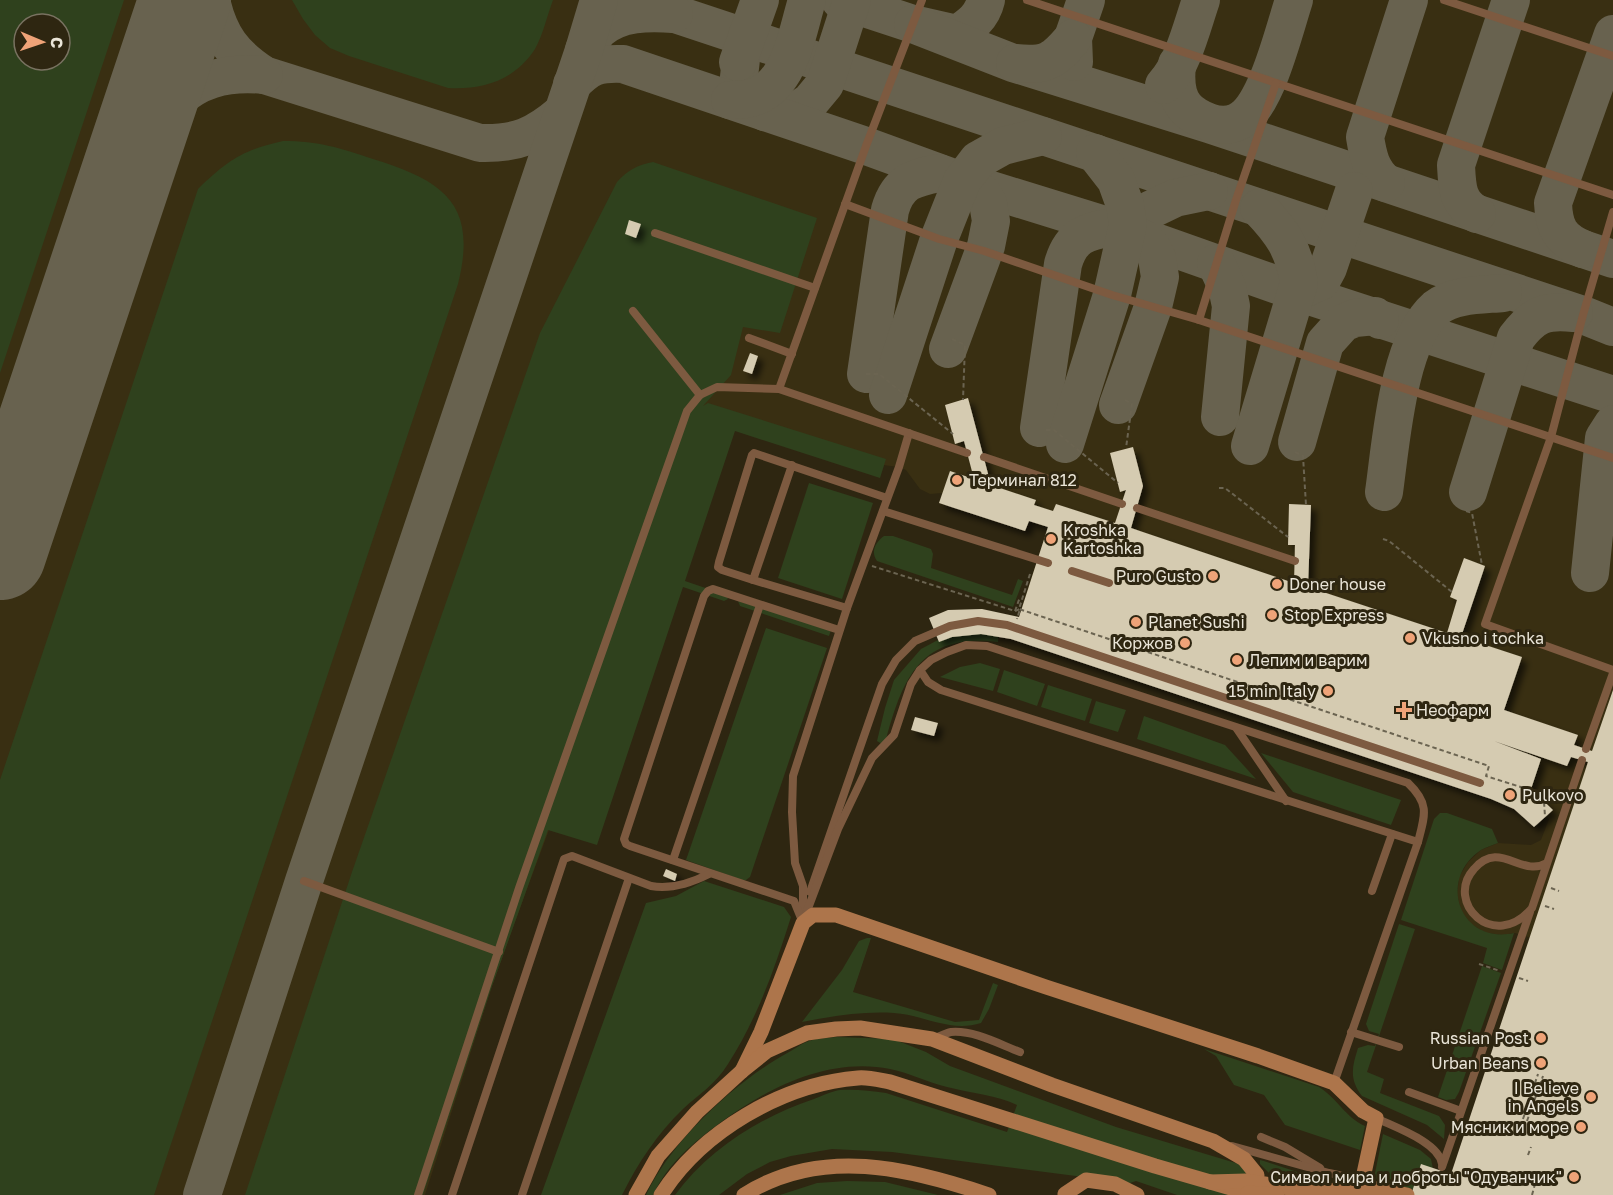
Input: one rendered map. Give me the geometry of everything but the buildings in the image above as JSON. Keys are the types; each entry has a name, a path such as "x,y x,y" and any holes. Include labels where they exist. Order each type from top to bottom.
{"street":[{"path":"742,1071 761,1032 803,923 813,915 836,915 1334,1083 1363,1111 1376,1118 1360,1178"},
{"path":"636,1195 658,1155 697,1112 767,1051 807,1033 860,1028 932,1039 1052,1085 1213,1141 1244,1159 1257,1175"},
{"path":"661,1195 674,1175 698,1150 734,1122 778,1099 830,1082 860,1078 890,1082 1144,1163 1251,1194 1280,1195"},
{"path":"744,1195 801,1171 843,1165 882,1167 916,1173 989,1195"},
{"path":"1061,1194 1086,1180 1115,1184 1137,1195"},
{"path":"1210,1182 1246,1181 1314,1192 1378,1189 1407,1195"},
{"path":"1061,1194 1087,1188 1120,1195"},
{"path":"1061,1194 1083,1195"}],"lane":[{"path":"779,389 845,204 922,0"},
{"path":"1027,0 1613,195"},
{"path":"1444,0 1613,56"},
{"path":"1199,320 1236,200 1276,83"},
{"path":"845,204 939,239 984,251 1112,295 1199,320 1613,458"},
{"path":"1586,749 1613,671 1485,624 1551,437 1585,305 1613,212"},
{"path":"655,233 815,288"},
{"path":"633,311 700,395"},
{"path":"749,338 792,354"},
{"path":"418,1195 519,888 687,411 700,395 717,387 779,389 968,453"},
{"path":"803,923 803,886 795,863 792,812 793,776 839,630 899,467 909,433"},
{"path":"847,608 718,567 752,455 759,454 887,498"},
{"path":"984,457 1122,504"},
{"path":"753,580 792,465"},
{"path":"1137,508 1295,561"},
{"path":"883,511 1048,563"},
{"path":"1072,571 1108,583"},
{"path":"803,923 794,902 630,846 626,844 624,838 704,596 708,591 713,589 839,630"},
{"path":"673,860 760,605"},
{"path":"803,923 810,892 882,684 896,660 915,641 950,626 978,621 1007,625 1479,783"},
{"path":"803,923 838,829 872,758 894,735 911,684 920,670 931,660 966,645 987,646 1408,783 1418,792 1425,804 1418,842 1334,1083"},
{"path":"920,670 928,682 941,690 1418,842"},
{"path":"1237,729 1286,801"},
{"path":"1376,1118 1427,1144 1437,1152 1442,1160 1442,1169 1582,760"},
{"path":"1372,891 1392,834"},
{"path":"452,1195 564,860 572,856 661,888 696,880 709,874"},
{"path":"1532,908 1515,923 1502,927 1489,925 1477,918 1468,907 1465,894 1467,880 1484,860 1497,857 1511,859 1530,867 1539,867 1547,863"},
{"path":"522,1195 629,878"},
{"path":"304,881 499,952"},
{"path":"932,1039 948,1032 960,1032 1020,1052"},
{"path":"1351,1032 1399,1047"},
{"path":"1409,1092 1461,1111"},
{"path":"1261,1137 1285,1147 1329,1173"},
{"path":"1213,1141 1329,1173 1360,1178"}],"path":[{"path":"952,339 965,345 963,400"},
{"path":"866,374 879,374 953,434"},
{"path":"1125,400 1132,404 1126,448"},
{"path":"1046,430 1054,430 1118,483"},
{"path":"1295,452 1303,456 1306,505"},
{"path":"1218,488 1225,488 1288,537"},
{"path":"1466,511 1472,513 1482,565"},
{"path":"1383,539 1389,541 1452,592"},
{"path":"864,563 1015,611 1020,609 1016,622"},
{"path":"1030,574 1019,609 1489,766 1486,776 1530,790 1544,802 1545,816"},
{"path":"1015,611 1020,597"},
{"path":"1479,964 1501,971"},
{"path":"1522,1119 1538,1074"},
{"path":"1527,1121 1543,1076"},
{"path":"1528,1155 1530,1147"},
{"path":"1532,1195 1539,1173"}],"shaded area":[{"path":"0,0 1613,0 1613,1178 1532,938 1515,933 1503,935 1486,933 1471,924 1461,911 1457,894 1459,877 1468,862 1481,850 1498,843 1531,845 1541,840 1549,819 1546,816 1553,810 1531,789 1541,759 1494,743 1487,761 1022,606 1048,527 1029,521 1025,531 939,503 942,493 930,494 920,489 906,470 899,467 875,464 705,411 491,989 425,1195 0,1195"}],"green space":[{"path":"0,0 124,0 0,373"},
{"path":"292,0 553,0 538,44 518,68 486,85 448,88 330,48 315,35"},
{"path":"283,141 319,144 350,152 398,167 436,187 450,200 459,215 463,234 463,257 458,284 154,1195 0,1195 0,780 198,189 228,163 246,152"},
{"path":"653,162 817,218 780,333 743,327 731,375 703,406 708,403 886,459 880,478 735,431 685,581 726,595 728,599 724,601 683,587 597,845 548,830 491,989 423,1195 245,1195 352,872 540,333 617,182 633,169"},
{"path":"809,483 873,503 842,599 778,578"},
{"path":"884,536 893,536 931,549 933,554 931,568 1012,595 1018,579 1023,581 1013,607 877,561 874,554 875,547"},
{"path":"738,601 831,630 829,636 740,606"},
{"path":"766,628 827,648 750,877 742,880 686,860"},
{"path":"999,632 998,642 972,641 951,645 934,652 920,664 909,678 900,696 886,740 882,744 877,741 894,680 921,649 951,633"},
{"path":"980,663 1000,669 993,691 940,677 960,667"},
{"path":"1004,670 1045,684 1037,706 997,692"},
{"path":"1048,685 1092,699 1085,721 1041,707"},
{"path":"1096,701 1126,710 1118,732 1089,723"},
{"path":"1144,716 1225,745 1256,779 1137,739"},
{"path":"1261,753 1401,800 1391,825 1293,792"},
{"path":"1440,813 1447,813 1492,829 1498,843 1481,850 1467,863 1460,877 1458,893 1461,907 1468,920 1480,929 1496,934 1514,933 1502,970 1483,963 1487,948 1401,920 1434,819"},
{"path":"704,881 784,907 791,917 772,974 748,1029 718,1077 683,1109 656,1139 641,1160 622,1195 541,1195 646,903 676,896"},
{"path":"1399,924 1415,929 1367,1072 1384,1079 1380,1093 1439,1116 1445,1125 1444,1139 1427,1125 1362,1096 1353,1078 1353,1067 1358,1048 1368,1045 1375,1046 1379,1034 1369,1031 1366,1024"},
{"path":"871,938 853,992 955,1022 979,1020 993,983 998,985 981,1023 970,1026 948,1025 894,1013 848,1014 802,1022 842,970 859,941"},
{"path":"1482,966 1501,973 1459,1092 1455,1099 1446,1100 1438,1097"},
{"path":"837,1037 893,1039 926,1052 950,1066 1116,1127 1239,1164 1264,1195 1177,1195 1136,1181 1130,1183 892,1152 832,1149 770,1162 747,1174 719,1195 675,1195 703,1163 737,1136 794,1106 837,1091 858,1090 886,1093 1007,1132 1017,1105 992,1096 940,1085 890,1069 867,1066 822,1071 759,1097 721,1122 691,1146 666,1173 653,1195 646,1195 657,1174 689,1133 727,1095 769,1064 804,1043"},
{"path":"1204,1049 1319,1087 1352,1118 1365,1126 1360,1150 1285,1125 1264,1095 1234,1085 1216,1056"},
{"path":"1383,1134 1420,1150 1431,1159 1433,1169 1422,1192 1374,1178"},
{"path":"1260,1160 1352,1190 1276,1180 1260,1164"},
{"path":"885,1182 938,1195 780,1195 817,1183"}],"taxiway":[{"path":"211,0 218,24 229,44 253,68 264,75 480,143 505,142 525,137 543,128 562,113"},
{"path":"202,1195 304,881 599,0"},
{"path":"651,0 666,11 1583,315 1613,327"},
{"path":"738,62 760,0"},
{"path":"730,100 749,98 765,92 776,81 792,51 807,0"},
{"path":"840,0 913,24 957,34 975,20 986,0"},
{"path":"741,59 739,77 751,100 765,112 796,111 810,102 825,84 852,0"},
{"path":"1074,62 1073,38 1086,0"},
{"path":"1164,85 1182,56 1201,0"},
{"path":"1177,64 1178,93 1189,111 1215,124 1235,123 1241,120 1255,105 1269,77 1294,0"},
{"path":"1386,183 1371,163 1365,137 1409,0"},
{"path":"1477,214 1465,205 1459,193 1456,165 1511,0"},
{"path":"584,50 599,30 625,16 645,13 674,14"},
{"path":"913,24 1013,63 1209,124 1613,259"},
{"path":"1583,249 1569,241 1560,232 1555,219 1553,203 1613,34"},
{"path":"1015,63 1034,64 1048,61 1073,38"},
{"path":"572,84 594,67 623,64 962,181 1127,232 1297,292 1613,395"},
{"path":"122,188 146,141 173,103 190,90 210,80 235,75 264,75"},
{"path":"888,395 939,239 962,181 978,160 1003,146 1043,136"},
{"path":"1065,444 1112,295 1128,224 1125,205 1116,180 1095,153"},
{"path":"866,374 893,201 897,193 908,183 939,173"},
{"path":"948,349 986,246 991,221 988,203 982,193 962,181"},
{"path":"1125,243 1150,210 1175,198 1209,191"},
{"path":"1297,292 1321,281 1328,268 1354,191"},
{"path":"1250,446 1299,283 1294,260 1286,242 1259,208"},
{"path":"1039,428 1066,255 1080,237 1112,227"},
{"path":"1118,405 1153,307 1160,277 1157,258 1152,248 1142,238"},
{"path":"1216,263 1227,287 1231,306 1220,417"},
{"path":"1384,492 1398,394 1413,344 1423,323 1443,303 1468,296 1503,293"},
{"path":"1468,492 1516,338 1541,315 1555,312 1574,313"},
{"path":"1297,442 1325,343 1343,323 1355,318 1375,316 1380,320"},
{"path":"1590,573 1604,438 1613,424"}],"runway":[{"path":"0,554 185,0"}],"place":[{"name":"Терминал 812","path":"957,480"},
{"name":"Kroshka Kartoshka","path":"1051,539"},
{"name":"Puro Gusto","path":"1213,576"},
{"name":"Doner house","path":"1277,584"},
{"name":"Stop Express","path":"1272,615"},
{"name":"Planet Sushi","path":"1136,622"},
{"name":"Vkusno i tochka","path":"1410,638"},
{"name":"Коржов","path":"1185,643"},
{"name":"Лепим и варим","path":"1237,660"},
{"name":"15 min Italy","path":"1328,691"},
{"name":"Неофарм","path":"1404,710"},
{"name":"Pulkovo","path":"1510,795"},
{"name":"Russian Post","path":"1541,1038"},
{"name":"Urban Beans","path":"1541,1063"},
{"name":"I Believe in Angels","path":"1591,1097"},
{"name":"Мясник и море","path":"1581,1127"},
{"name":"Символ мира и доброты \"Одуванчик\"","path":"1574,1177"}]}
